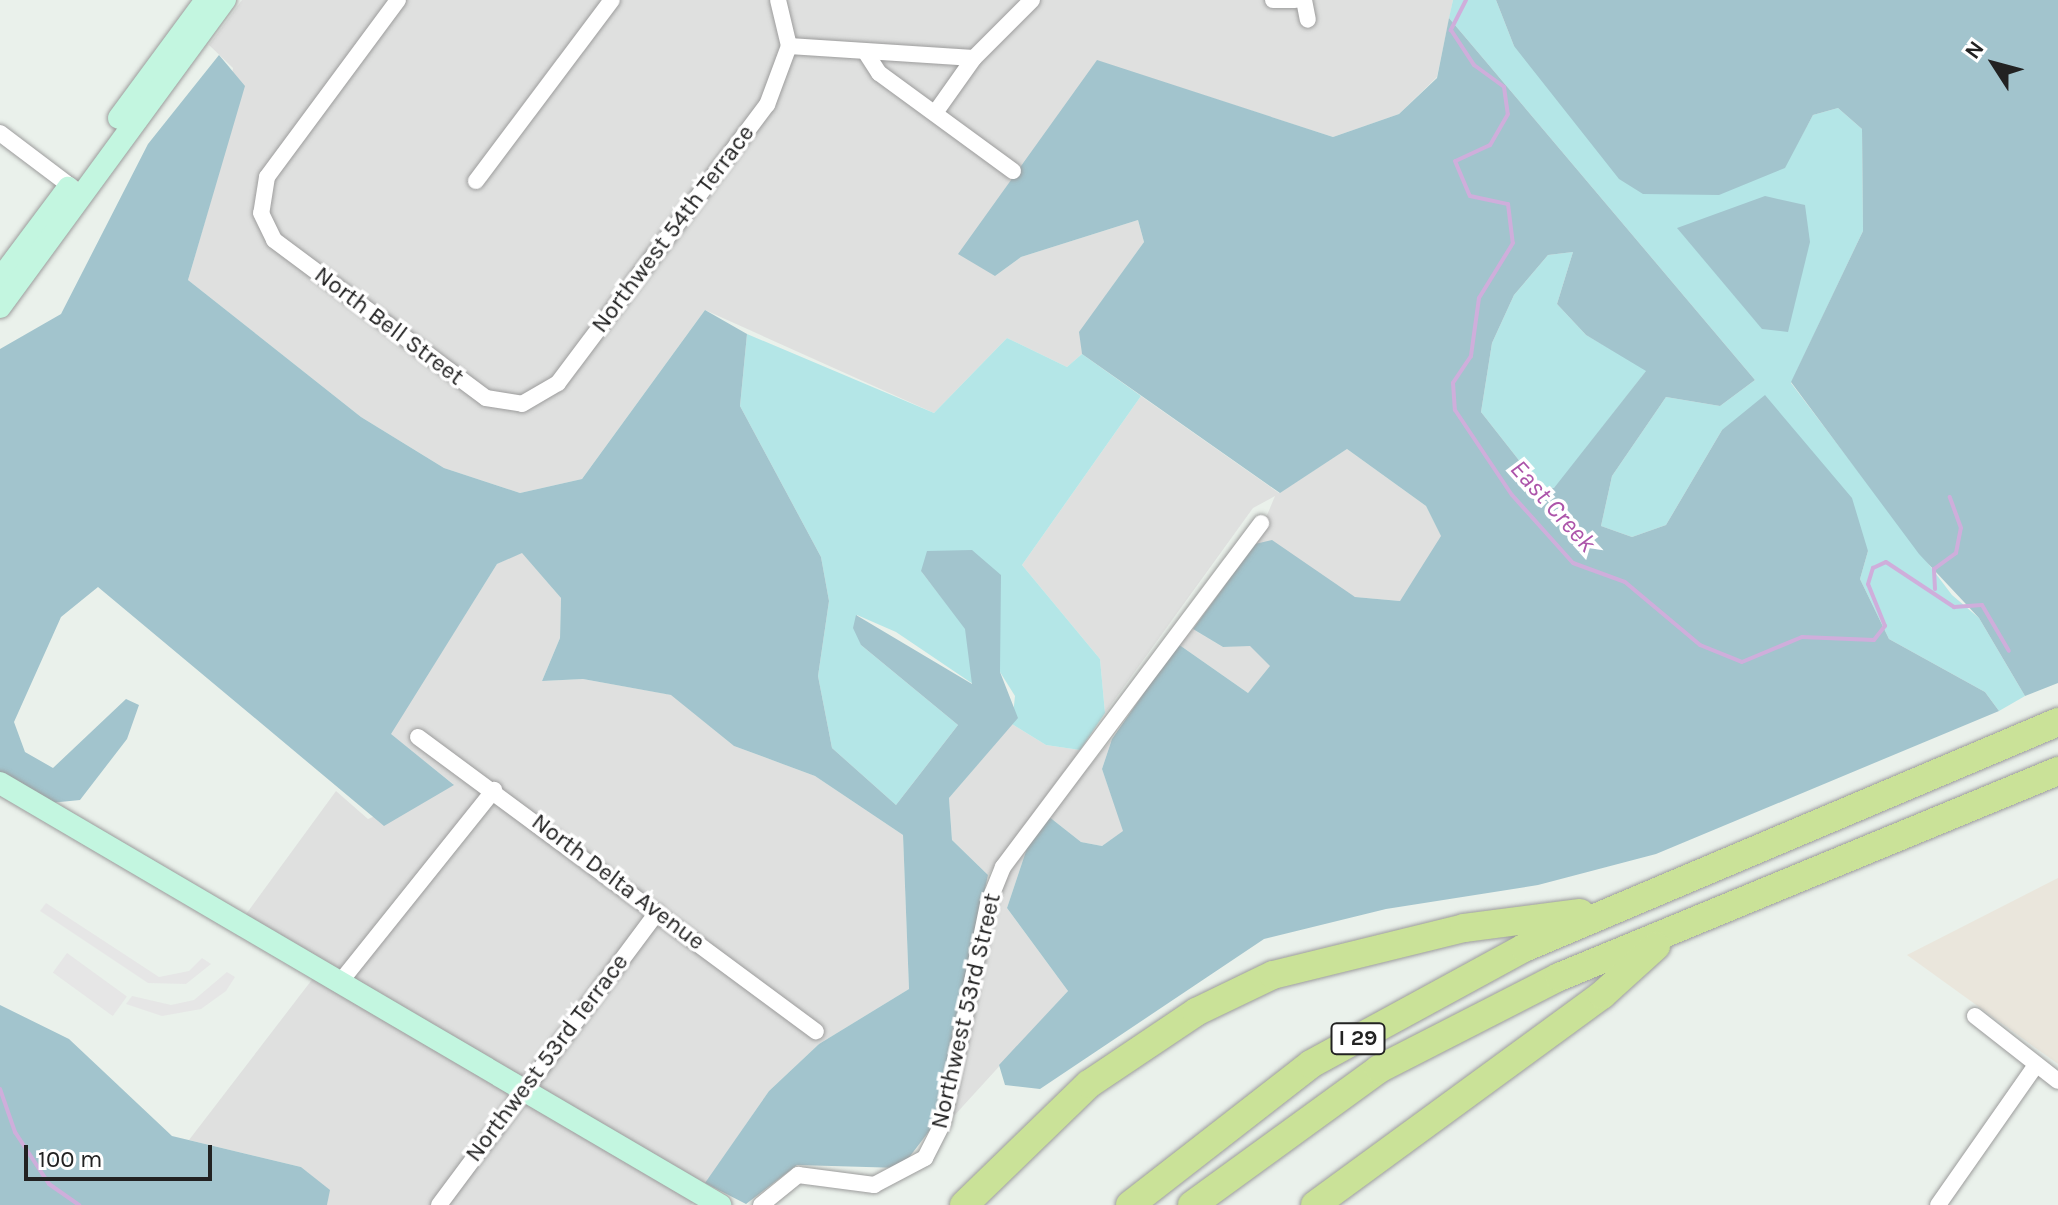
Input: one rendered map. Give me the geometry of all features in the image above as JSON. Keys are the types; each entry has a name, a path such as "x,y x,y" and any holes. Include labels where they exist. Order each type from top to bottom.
{"highway":[{"name":"I 29","path":"1130,1205 1311,1064 1608,909 2058,722"},
{"name":"I 29","path":"1192,1205 1379,1069 1559,977 2058,771"},
{"path":"964,1205 1089,1084 1196,1012 1273,975 1464,928 1608,909"},
{"path":"1315,1205 1602,995 1671,932"}],"main road":[{"path":"0,307 206,0"},
{"path":"0,279 76,190 225,0"},
{"path":"0,783 720,1205"}],"street":[{"name":"North Bell Street","path":"398,0 267,177 261,213 274,240 486,398 537,399"},
{"path":"476,181 612,0"},
{"path":"778,0 789,46 974,58"},
{"path":"935,113 974,58 1032,0"},
{"path":"1273,0 1295,0"},
{"path":"1304,0 1308,20"},
{"name":"Northwest 54th Terrace","path":"537,399 558,383 767,105 789,46"},
{"path":"866,53 879,73 1013,171"},
{"path":"0,133 76,190"},
{"name":"Northwest 53rd Street","path":"761,1205 798,1175 874,1185 925,1158 943,1123 988,904 1003,867 1261,523"},
{"name":"North Delta Avenue","path":"418,737 494,790 816,1031"},
{"path":"341,981 494,790"},
{"name":"Northwest 53rd Terrace","path":"439,1205 657,912"},
{"path":"1975,1016 2058,1081"},
{"path":"1938,1205 2036,1065"}],"shaded area":[{"path":"242,0 1453,0 1437,77 1399,114 1333,137 1097,61 995,276 1021,257 1138,220 1144,242 1080,332 1082,354 1067,367 1007,338 934,413 705,310 582,479 520,493 444,468 361,417 188,280 222,162 233,68 209,45"},
{"path":"1453,0 1496,0 1514,46 1784,168 1813,115 1838,108 1862,129 1863,231 1791,383 1952,595 1979,618 2025,696 1999,711 1985,692 1889,639 1860,579 1868,551 1722,430 1666,525 1632,537 1601,526 1612,476 1666,397 1720,406 1755,380 1449,18"},
{"path":"1496,0 2058,0 2058,683 2025,696 1979,618 1919,554 1791,382 1863,231 1862,129 1838,108 1813,115 1785,168 1719,195 1643,194 1619,179 1514,46"},
{"path":"1449,18 1755,380 1720,406 1666,397 1612,476 1601,526 1632,537 1666,525 1722,430 1765,395 1852,498 1868,551 1860,579 1889,639 1985,692 1999,711 1656,854 1538,885 1386,909 1264,939 1040,1089 1005,1085 999,1065 1068,991 1007,908 1029,842 1048,816 1081,842 1102,846 1123,831 1102,769 1112,739 1178,644 1248,693 1270,666 1250,646 1223,647 1193,629 1255,544 1272,540 1355,597 1400,601 1441,536 1426,506 1347,449 1280,493 1082,354 1079,332 1144,242 1138,220 1021,257 995,276 958,254 1097,60 1333,137 1399,114 1437,78","holes":["1573,252 1557,304 1586,335 1646,371 1554,488 1540,487 1481,412 1492,343 1514,295 1548,255"]},
{"path":"219,55 245,86 188,280 361,417 444,468 520,493 582,479 705,310 747,334 740,406 821,557 829,601 818,676 832,748 896,805 958,725 861,645 853,628 856,615 972,684 965,629 921,571 927,551 972,550 1001,575 1000,672 1018,718 949,798 952,840 988,875 933,1126 901,1168 797,1165 746,1204 705,1183 769,1091 819,1044 909,989 903,835 815,776 734,746 671,695 583,679 542,681 560,638 561,598 522,553 497,564 391,734 454,785 384,826 98,587 61,617 14,722 25,752 53,768 126,699 139,705 127,739 80,800 50,803 0,772 0,349 61,314 148,144"},
{"path":"1765,196 1805,205 1810,242 1788,332 1762,329 1677,228"},
{"path":"1573,252 1557,304 1586,335 1647,370 1555,488 1540,487 1481,412 1492,343 1514,295 1548,255"},
{"path":"747,334 934,413 1007,338 1067,367 1082,354 1141,396 1022,565 1100,659 1105,713 1080,750 1046,745 1012,724 1015,696 1000,672 1000,633 921,571 966,629 973,684 896,632 857,615 861,645 958,725 896,805 832,748 818,676 829,601 821,557 740,406"},
{"path":"1141,396 1279,493 1347,449 1426,506 1442,537 1400,601 1355,597 1255,544 1275,496 1253,508 1105,713 1100,659 1022,565"},
{"path":"522,552 561,598 560,638 542,681 583,679 672,695 734,746 815,776 903,835 909,989 819,1044 769,1091 691,1205 327,1205 329,1190 301,1167 189,1140 324,964 244,917 336,791 368,819 453,784 390,734 497,564"},
{"path":"1193,629 1223,647 1250,645 1271,666 1248,693 1178,644"},
{"path":"1012,724 1046,745 1080,750 988,875 952,840 949,798"},
{"path":"1112,739 1102,769 1124,831 1102,846 1081,842 1048,816"},
{"path":"1029,842 1007,908 1068,991 953,1117 1000,889"},
{"path":"2058,878 2058,1064 1907,955"},
{"path":"46,903 159,977 189,971 202,958 211,964 186,984 148,983 40,911"},
{"path":"67,953 127,996 113,1016 53,972"},
{"path":"227,972 235,977 226,991 201,1009 162,1016 126,1004 132,996 171,1005 194,1000"},
{"path":"0,1005 69,1039 172,1136 301,1167 330,1190 327,1205 0,1205"}],"waterway":[{"name":"East Creek","path":"1466,0 1451,30 1474,65 1504,87 1508,114 1490,145 1455,161 1470,196 1508,204 1513,243 1479,298 1471,356 1453,383 1455,410 1512,495 1573,563 1625,582 1700,645 1742,662 1802,637 1874,640 1885,626 1868,584 1873,568 1886,562 1954,607 1982,605 2009,651"},
{"path":"1935,589 1934,569 1956,553 1961,528 1950,497"},
{"path":"0,1089 15,1132 49,1184 79,1205"}]}
